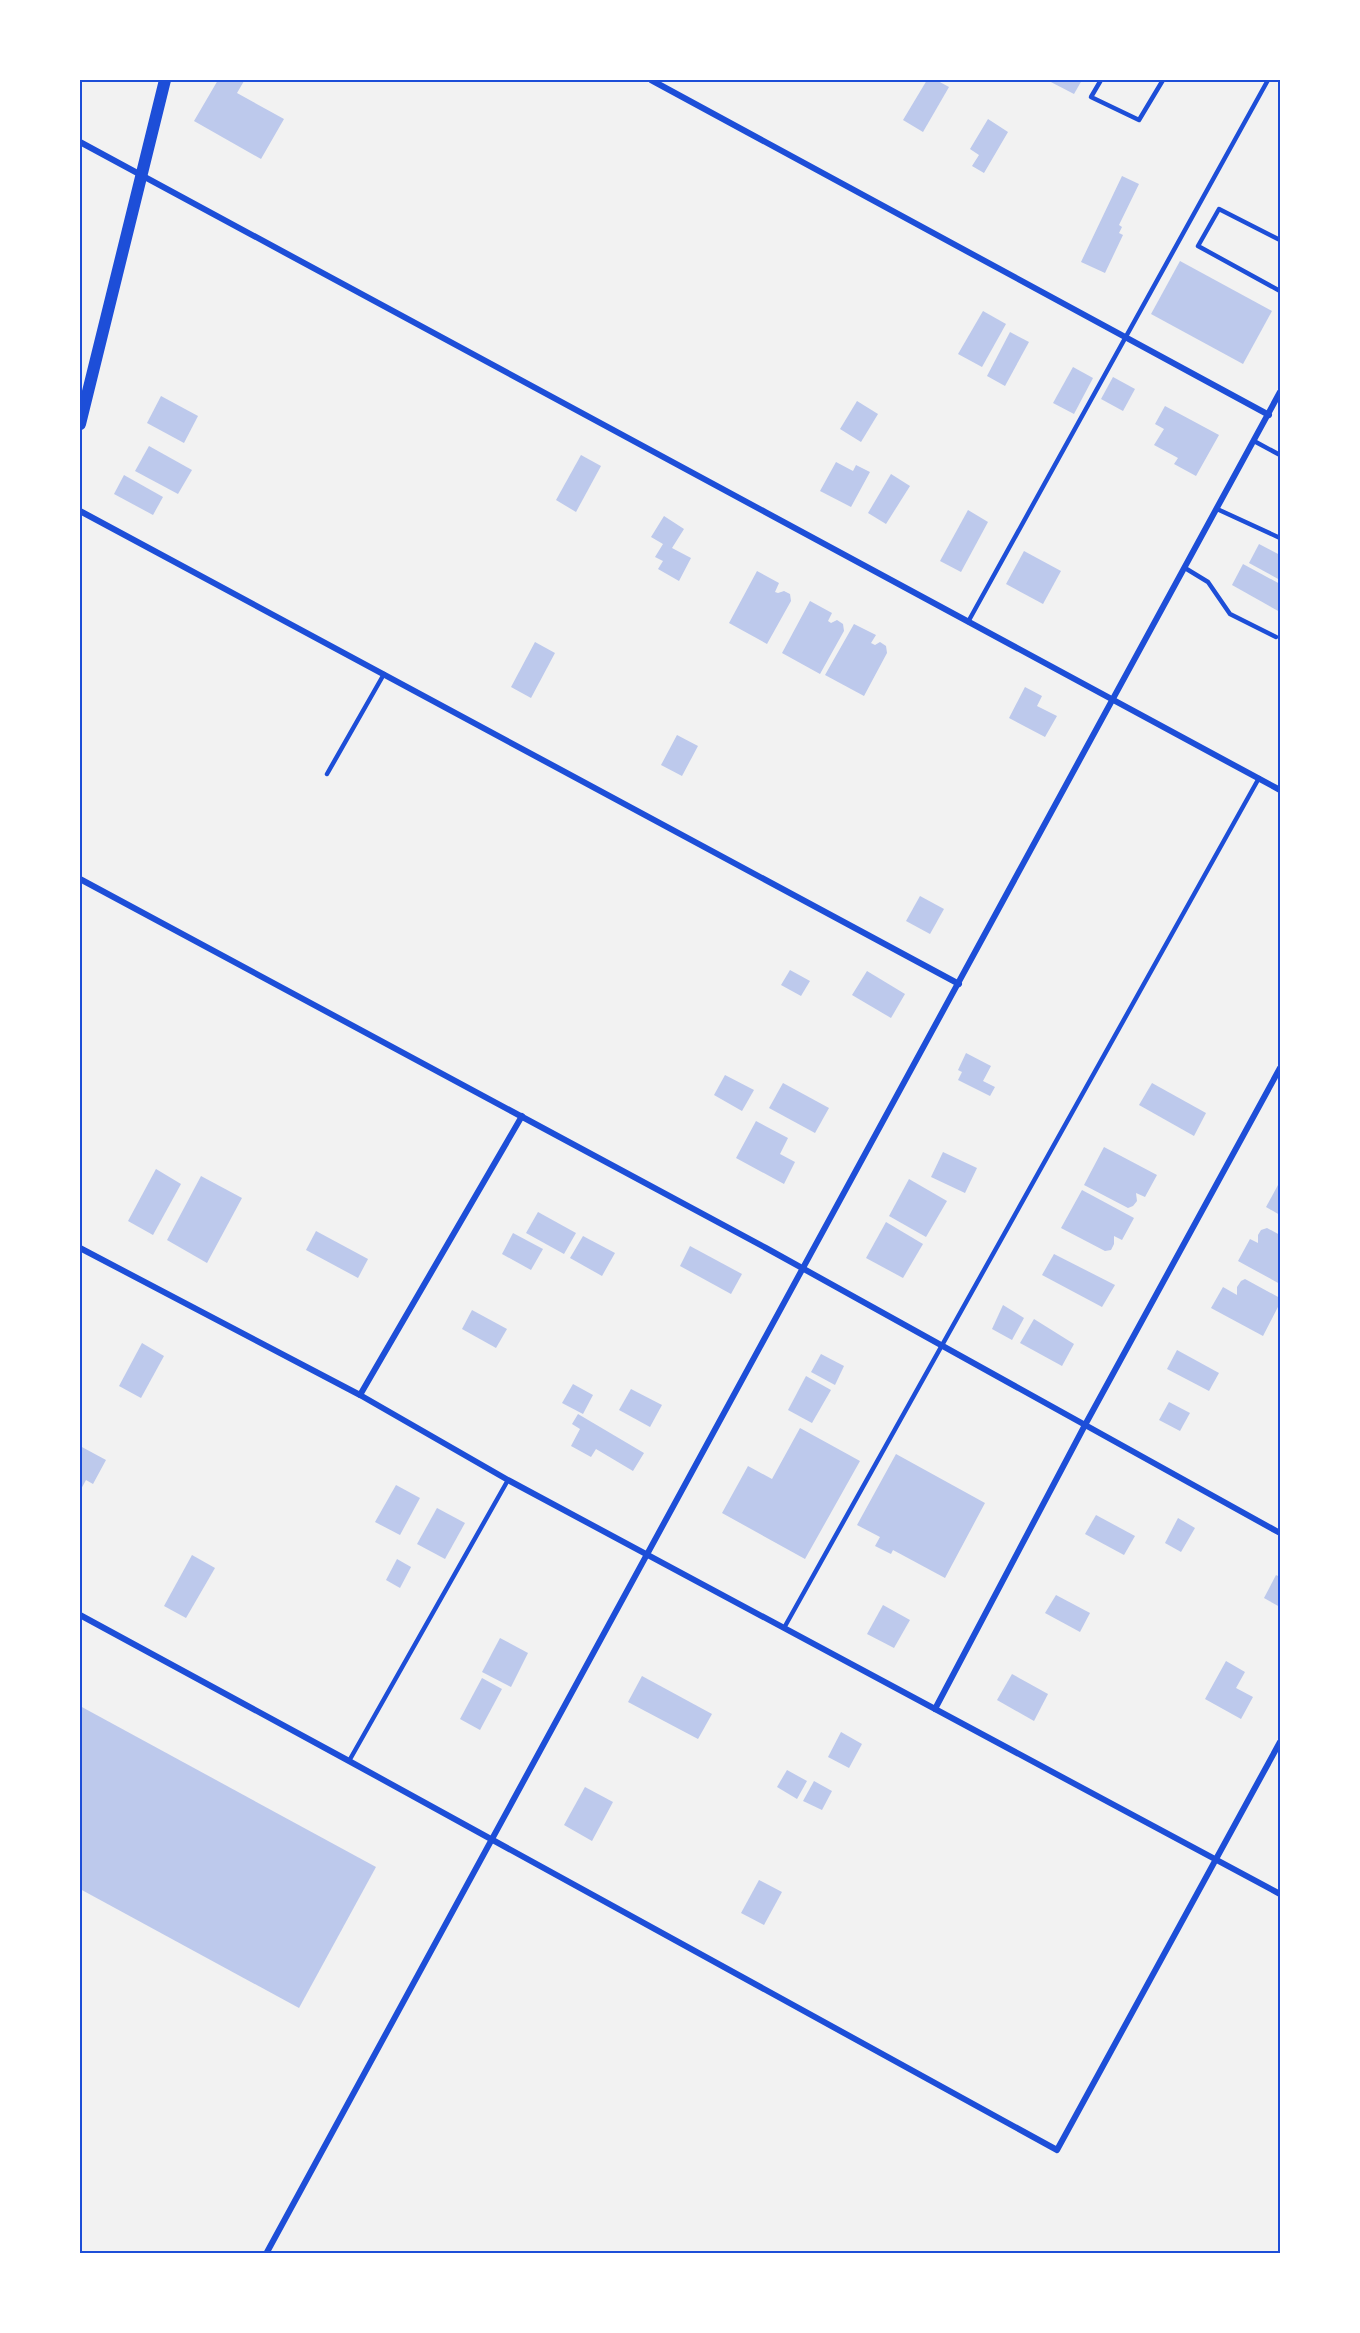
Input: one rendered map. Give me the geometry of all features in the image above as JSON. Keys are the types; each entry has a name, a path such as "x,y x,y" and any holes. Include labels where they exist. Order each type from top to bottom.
{"main road":[{"path":"80,424 165,80"}],"street":[{"path":"651,80 1269,415"},
{"path":"80,142 1281,790"},
{"path":"266,2253 1281,392"},
{"path":"80,511 959,984"},
{"path":"80,879 803,1268 1281,1533"},
{"path":"935,1709 1085,1425 1281,1068"},
{"path":"360,1395 522,1116"},
{"path":"80,1248 360,1395 508,1480 1281,1894"},
{"path":"80,1615 1057,2150 1281,1742"}],"lane":[{"path":"1101,80 1091,97 1139,120 1163,80"},
{"path":"968,622 1268,80"},
{"path":"1281,240 1220,209 1198,246 1281,291"},
{"path":"1254,441 1281,455"},
{"path":"1217,509 1281,538"},
{"path":"1185,568 1208,582 1230,614 1276,637"},
{"path":"327,774 384,674"},
{"path":"784,1628 1259,778"},
{"path":"349,1761 508,1480"}],"building":[{"path":"218,80 244,81 237,93 284,119 261,159 194,121"},
{"path":"927,80 936,80 949,87 923,132 903,120"},
{"path":"1047,80 1082,80 1074,94"},
{"path":"988,119 1008,132 984,173 972,166 979,155 970,149"},
{"path":"1122,176 1139,184 1119,225 1122,227 1119,233 1123,235 1105,273 1081,262"},
{"path":"1180,261 1272,311 1243,364 1151,314"},
{"path":"983,311 1006,324 982,367 958,354"},
{"path":"1010,332 1029,342 1005,386 987,376"},
{"path":"1073,367 1093,378 1074,414 1053,403"},
{"path":"1113,377 1135,389 1123,411 1101,399"},
{"path":"161,396 198,416 184,443 147,423"},
{"path":"857,401 878,414 861,442 840,429"},
{"path":"1165,406 1219,435 1196,476 1174,464 1178,458 1154,445 1164,429 1155,424"},
{"path":"149,446 192,470 178,494 135,471"},
{"path":"581,455 601,466 576,512 556,500"},
{"path":"836,462 853,471 856,465 870,472 851,507 820,491"},
{"path":"891,474 910,486 886,524 868,513"},
{"path":"124,475 163,497 153,515 114,494"},
{"path":"968,510 988,522 961,572 940,561"},
{"path":"664,516 684,529 672,548 691,558 679,581 658,569 663,561 655,557 663,544 651,537"},
{"path":"1259,544 1280,555 1280,580 1249,563"},
{"path":"1024,551 1061,571 1043,604 1006,584"},
{"path":"1243,564 1280,584 1280,612 1232,585"},
{"path":"757,571 779,583 775,592 784,591 790,594 791,601 767,644 729,623"},
{"path":"810,601 832,613 828,621 831,623 837,620 843,624 844,631 820,674 782,653"},
{"path":"854,624 876,635 871,643 875,645 880,642 886,646 887,653 864,696 825,675"},
{"path":"535,642 555,653 531,698 511,687"},
{"path":"1025,687 1042,696 1037,706 1057,716 1045,737 1009,718"},
{"path":"677,735 698,746 682,776 661,765"},
{"path":"920,896 944,909 930,934 906,921"},
{"path":"790,970 810,981 801,996 781,985"},
{"path":"867,971 905,994 891,1018 852,995"},
{"path":"966,1053 991,1066 983,1081 995,1087 990,1096 958,1080 962,1072 958,1070"},
{"path":"725,1075 754,1090 742,1111 714,1095"},
{"path":"783,1083 829,1108 815,1133 769,1108"},
{"path":"1152,1083 1206,1113 1194,1136 1139,1105"},
{"path":"756,1121 788,1138 780,1154 795,1162 784,1184 736,1158"},
{"path":"1104,1147 1157,1175 1145,1197 1136,1193 1137,1201 1133,1206 1128,1208 1084,1185"},
{"path":"943,1152 977,1168 965,1193 931,1177"},
{"path":"156,1169 181,1184 153,1235 128,1221"},
{"path":"201,1176 242,1198 207,1263 167,1240"},
{"path":"909,1179 947,1201 926,1237 889,1216"},
{"path":"1278,1185 1280,1186 1280,1215 1266,1207"},
{"path":"1082,1190 1134,1218 1122,1240 1114,1236 1111,1250 1105,1251 1061,1228"},
{"path":"538,1212 576,1233 564,1254 526,1233"},
{"path":"886,1222 923,1244 903,1278 866,1258"},
{"path":"1267,1228 1280,1235 1280,1284 1238,1261 1250,1239 1258,1243 1261,1230"},
{"path":"316,1231 368,1259 358,1278 306,1250"},
{"path":"513,1233 543,1249 531,1270 502,1254"},
{"path":"583,1236 615,1253 602,1276 570,1258"},
{"path":"690,1246 742,1274 731,1294 680,1266"},
{"path":"1054,1254 1115,1285 1102,1307 1042,1275"},
{"path":"1245,1279 1280,1298 1280,1303 1263,1336 1211,1308 1223,1287 1237,1295 1237,1287"},
{"path":"1003,1305 1024,1318 1012,1340 992,1329"},
{"path":"472,1310 507,1329 496,1348 462,1329"},
{"path":"1034,1319 1074,1344 1062,1366 1020,1343"},
{"path":"142,1343 164,1356 141,1398 119,1386"},
{"path":"1177,1350 1219,1373 1209,1391 1167,1369"},
{"path":"821,1354 844,1366 835,1385 811,1372"},
{"path":"806,1376 831,1390 812,1423 788,1410"},
{"path":"573,1384 593,1395 583,1414 562,1403"},
{"path":"631,1389 662,1405 650,1427 619,1410"},
{"path":"1169,1402 1190,1413 1180,1431 1159,1420"},
{"path":"578,1414 644,1453 633,1471 596,1449 591,1457 571,1446 580,1429 572,1424"},
{"path":"800,1428 860,1461 805,1559 722,1513 748,1466 772,1479"},
{"path":"80,1446 106,1460 93,1484 86,1480 80,1491"},
{"path":"896,1454 985,1503 945,1578 893,1550 891,1554 875,1546 880,1537 857,1525"},
{"path":"396,1485 420,1498 400,1535 375,1522"},
{"path":"437,1508 465,1523 445,1559 417,1544"},
{"path":"1096,1515 1135,1536 1124,1555 1085,1534"},
{"path":"1178,1518 1195,1528 1181,1552 1165,1543"},
{"path":"192,1555 215,1568 186,1618 164,1606"},
{"path":"397,1559 411,1567 400,1588 386,1580"},
{"path":"1276,1575 1280,1577 1280,1607 1264,1598"},
{"path":"1056,1595 1090,1613 1080,1632 1045,1613"},
{"path":"883,1605 910,1620 894,1648 867,1634"},
{"path":"500,1638 528,1653 511,1687 482,1672"},
{"path":"1226,1661 1245,1672 1236,1688 1253,1697 1241,1719 1205,1699"},
{"path":"1012,1674 1048,1694 1034,1721 997,1700"},
{"path":"642,1676 712,1714 698,1739 628,1702"},
{"path":"482,1678 502,1689 480,1730 460,1719"},
{"path":"80,1706 376,1867 299,2008 80,1889"},
{"path":"841,1732 862,1744 849,1768 828,1757"},
{"path":"787,1770 807,1781 797,1799 777,1787"},
{"path":"814,1781 832,1791 822,1810 803,1801"},
{"path":"585,1787 613,1802 592,1841 564,1825"},
{"path":"759,1880 782,1892 764,1925 741,1913"}]}
